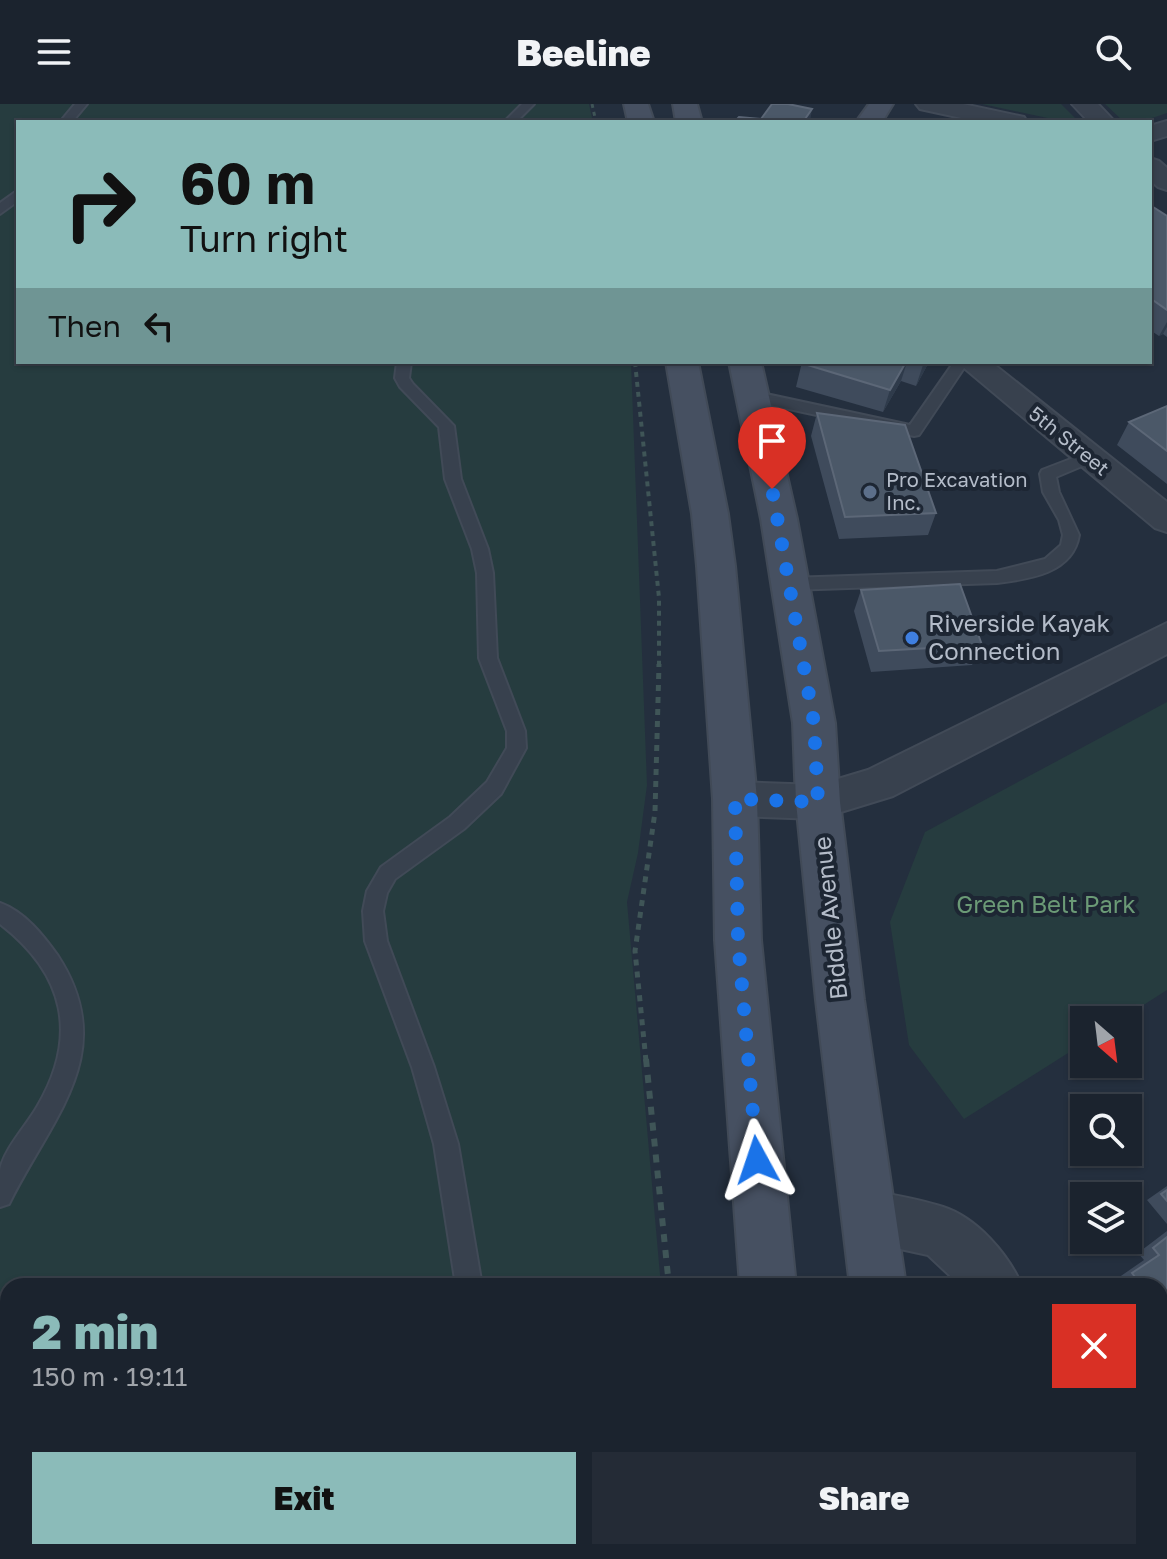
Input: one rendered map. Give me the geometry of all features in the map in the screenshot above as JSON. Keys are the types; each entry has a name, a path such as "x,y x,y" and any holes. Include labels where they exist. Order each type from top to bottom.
{"main road":[{"path":"682,364 710,514 735,799 738,940 767,1278"},
{"name":"Biddle Avenue","path":"748,379 779,519 814,723 818,802 877,1278"}],"street":[{"path":"928,104 1005,120"},
{"path":"1084,104 1101,120"},
{"path":"1152,168 1167,182"},
{"name":"5th Street","path":"974,364 1167,520"},
{"path":"735,799 818,802 879,784 1167,637"},
{"path":"868,1216 941,1232 989,1278"}],"lane":[{"path":"68,120 81,104"},
{"path":"512,120 528,104"},
{"path":"0,210 16,196"},
{"path":"404,364 402,378 407,387 446,426 453,479 480,549 485,573 488,658 516,731 516,748 494,788 457,823 388,873 377,891 373,911 376,941 423,1067 446,1144 468,1278"},
{"path":"748,379 914,431 960,364"},
{"path":"789,584 997,577 1050,566 1065,554 1070,540 1069,523 1047,487 1048,474 1089,457"},
{"path":"0,912 26,932 58,976 69,1002 75,1039 61,1088 0,1195"}],"path":[{"path":"635,364 659,598 659,748 655,812 635,951 668,1278"}],"green space":[{"path":"0,104 589,104 593,120 16,120 16,364 631,364 647,785 638,853 627,902 660,1278 0,1278"},
{"path":"982,104 1061,104 1077,120 1057,120"},
{"path":"1105,104 1167,104 1167,113 1146,120 1122,120"},
{"name":"Green Belt Park","path":"1167,702 1167,990 1142,1006 1070,1006 1070,1052 964,1119 909,1045 890,922 925,832"}],"building":[{"path":"772,104 812,109 804,120 736,120 739,117 761,119"},
{"path":"1152,206 1167,216 1167,310 1152,299"},
{"path":"804,364 905,364 890,390"},
{"path":"1167,406 1167,451 1129,422"},
{"name":"Pro Excavation Inc.","path":"817,413 905,425 936,513 845,517"},
{"path":"960,584 982,645 879,651 861,590"},
{"path":"1167,1237 1167,1278 1136,1278 1132,1273 1159,1255 1153,1248"}],"place":[{"name":"Pro Excavation Inc.","path":"870,492"},
{"name":"Riverside Kayak Connection","path":"912,638"}],"route":[{"path":"757,1160 738,940 735,799 818,802 814,723 772,489"}]}
